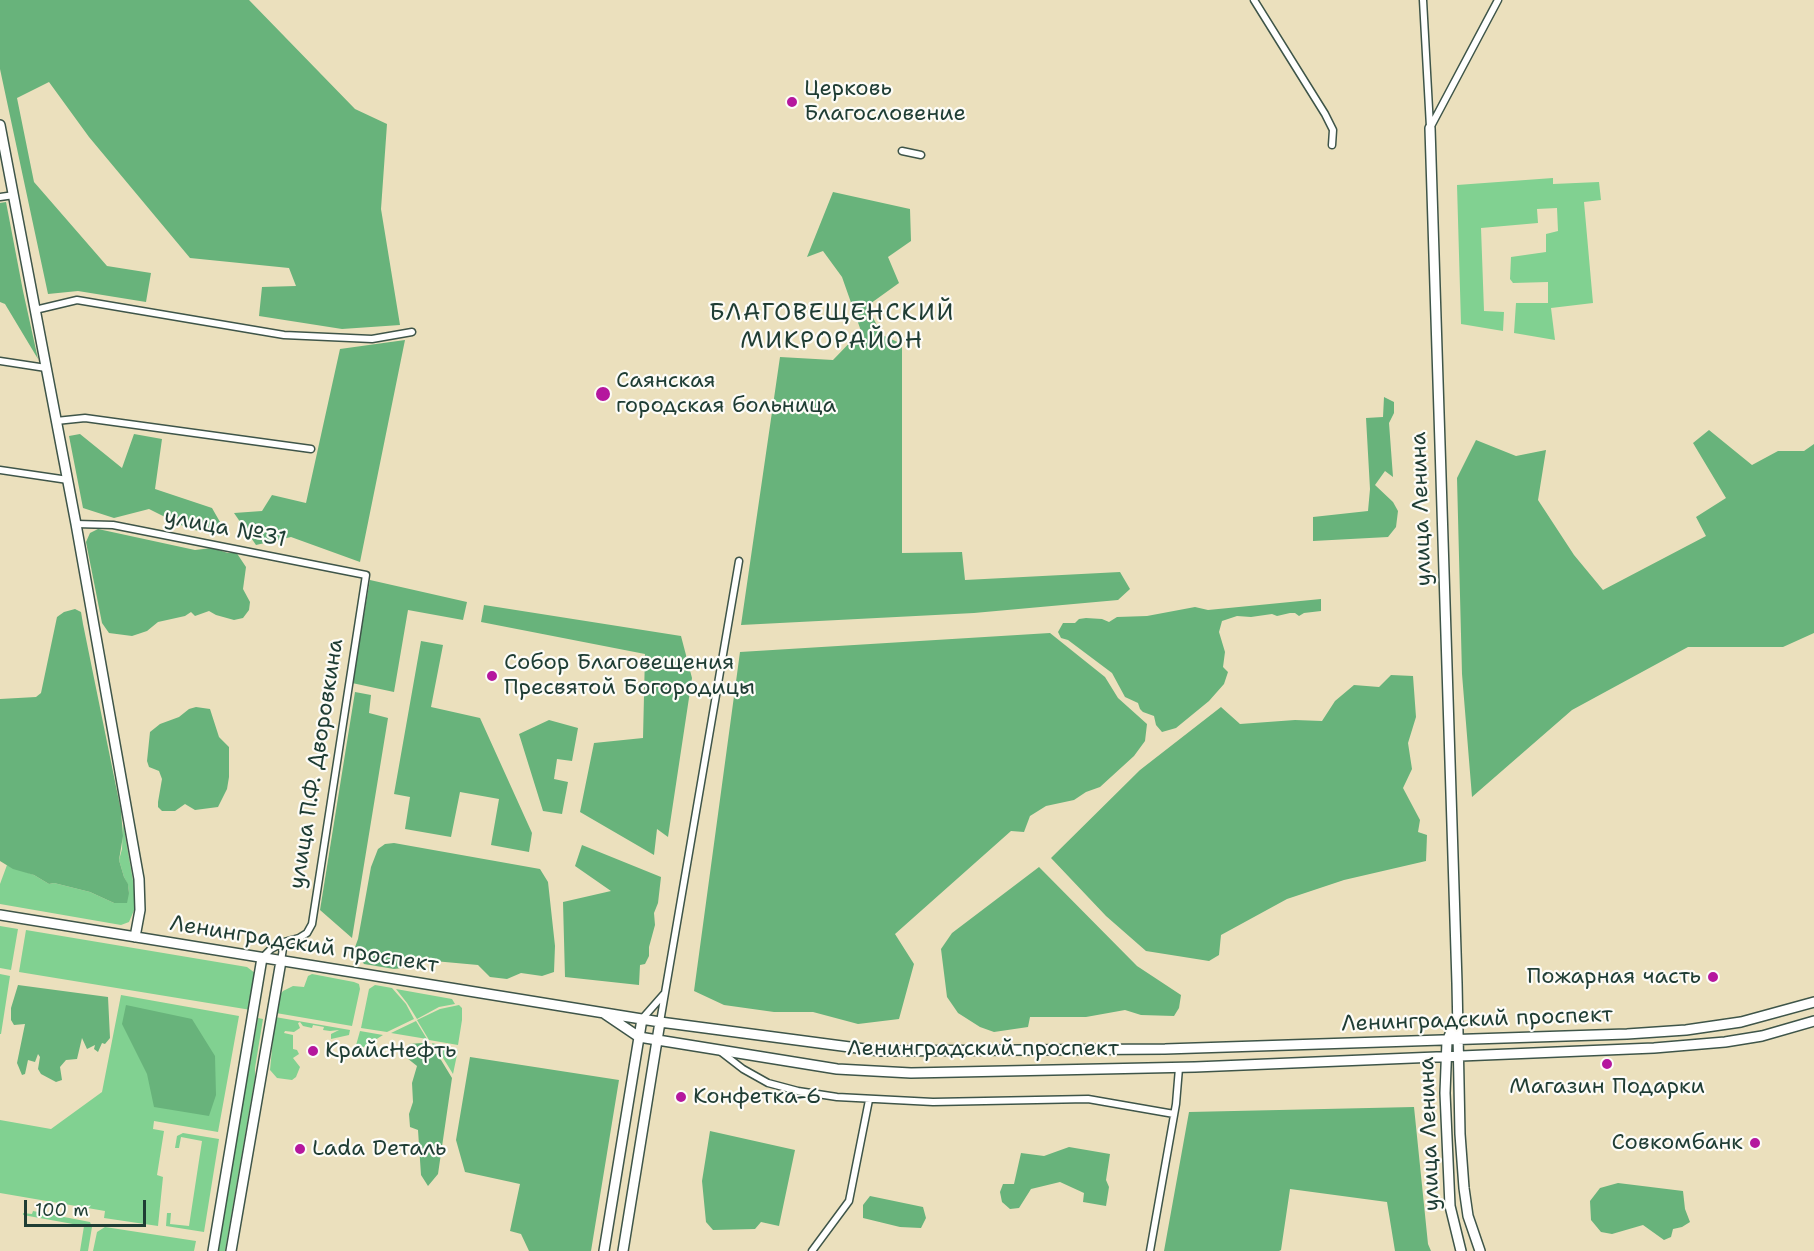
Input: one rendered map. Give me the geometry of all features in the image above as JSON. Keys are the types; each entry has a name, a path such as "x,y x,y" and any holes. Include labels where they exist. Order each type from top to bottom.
{"main road":[{"path":"0,125 68,480 139,879 140,910 135,937"},
{"name":"улица Ленина","path":"1430,128 1460,1134 1468,1216 1480,1251"},
{"name":"Ленинградский проспект","path":"0,915 660,1022 880,1051 1193,1048 1653,1033 1741,1022 1814,1002"},
{"path":"213,1251 262,958"},
{"path":"231,1251 281,961"},
{"name":"Ленинградский проспект","path":"602,1012 639,1037 837,1069 911,1073 1179,1068 1654,1048 1753,1037 1814,1021"},
{"name":"улица Ленина","path":"1458,1016 1447,1041 1445,1057 1450,1206 1461,1251"},
{"path":"604,1251 642,1019"},
{"path":"623,1251 660,1022"},
{"path":"1653,1033 1654,1048"},
{"path":"1193,1048 1195,1067"}],"street":[{"path":"1254,0 1325,114 1333,130 1332,146"},
{"name":"улица Ленина","path":"1423,0 1430,128"},
{"path":"1430,128 1498,0"},
{"path":"902,151 921,155"},
{"path":"0,198 14,195"},
{"path":"35,310 77,300 284,335 372,339 412,332"},
{"path":"0,361 46,368"},
{"path":"56,421 85,418 311,449"},
{"path":"0,470 68,480"},
{"name":"улица №31","path":"76,524 113,525 366,575"},
{"path":"660,1022 739,561"},
{"name":"улица П.Ф. Дворовкина","path":"262,958 271,949 308,933 312,924 366,575"},
{"path":"281,961 284,942"},
{"path":"642,1019 664,994"},
{"path":"718,1050 743,1069 768,1083 798,1091 869,1100 933,1102 1088,1099 1174,1114"},
{"path":"1150,1251 1174,1114 1179,1068"},
{"path":"812,1251 849,1201 869,1100"}],"green space":[{"path":"0,0 249,0 355,109 387,124 381,209 400,325 342,329 259,316 262,287 296,286 289,268 190,258 89,137 49,82 17,98 34,182 107,266 151,273 146,302 78,291 48,294 0,69"},
{"path":"1553,178 1553,184 1599,182 1601,200 1584,202 1593,303 1551,308 1555,340 1514,333 1516,303 1548,303 1548,282 1513,283 1510,279 1511,257 1546,252 1546,234 1558,231 1557,208 1537,209 1538,223 1481,228 1484,311 1504,312 1503,331 1461,324 1457,185"},
{"path":"833,192 910,209 911,241 888,257 899,283 867,306 882,335 902,344 902,553 962,552 965,580 1120,572 1130,589 1118,600 974,613 741,625 780,357 833,360 861,331 842,277 823,251 807,257"},
{"path":"6,202 38,359 5,304 0,302 0,203"},
{"path":"405,340 360,562 291,537 256,545 234,513 262,511 272,495 306,503 340,349"},
{"path":"1384,397 1394,402 1394,413 1389,423 1393,477 1385,471 1375,485 1393,502 1398,511 1396,527 1388,537 1313,541 1313,517 1368,511 1370,489 1366,418 1383,417"},
{"path":"1709,430 1752,465 1778,451 1804,451 1814,444 1814,633 1783,647 1688,647 1572,710 1472,797 1462,674 1457,478 1476,440 1516,456 1546,450 1538,500 1574,555 1603,590 1706,536 1696,517 1726,498 1693,443"},
{"path":"80,434 122,468 134,434 162,439 155,489 212,508 228,536 189,529 149,509 114,518 83,508 69,436"},
{"path":"98,529 195,550 212,548 228,553 236,552 246,567 243,589 250,602 249,610 243,618 234,620 209,611 195,616 191,612 185,616 158,622 147,631 132,636 109,633 102,623 86,542 90,533"},
{"path":"370,580 467,602 463,620 408,610 394,692 352,683"},
{"path":"1321,599 1321,611 1304,613 1299,616 1290,613 1277,616 1272,614 1237,616 1222,621 1219,632 1225,652 1223,667 1228,672 1224,684 1209,701 1176,728 1162,732 1156,725 1154,716 1143,712 1138,703 1125,697 1112,673 1068,640 1061,638 1058,632 1063,623 1075,623 1079,619 1086,618 1109,622 1117,617 1147,616 1195,607 1208,610"},
{"path":"484,605 681,636 692,678 668,837 657,829 654,855 580,812 594,743 643,738 645,654 481,622"},
{"path":"75,609 81,612 121,811 123,836 119,860 128,884 127,903 114,903 90,892 54,883 49,884 0,861 0,699 36,697 41,693 57,617"},
{"path":"1050,633 1105,677 1118,698 1147,724 1145,741 1134,756 1100,787 1074,800 1046,806 1030,816 1024,832 1011,831 895,934 914,964 899,1019 858,1024 813,1012 774,1012 724,1005 694,991 740,652"},
{"path":"421,641 443,645 431,707 480,718 532,833 529,852 491,845 499,799 460,792 451,837 405,829 410,797 394,794"},
{"path":"1391,675 1413,676 1416,717 1408,743 1412,769 1403,788 1420,820 1418,832 1427,835 1426,861 1344,880 1287,899 1221,935 1219,955 1209,961 1146,951 1106,916 1051,858 1140,770 1221,707 1240,724 1295,720 1322,721 1335,701 1354,685 1379,687"},
{"path":"355,692 371,695 369,713 388,718 352,938 320,910"},
{"path":"196,707 210,709 219,737 229,747 227,789 218,807 195,810 185,804 175,811 162,811 158,807 158,802 162,779 159,771 149,767 147,761 150,732 160,724"},
{"path":"549,720 578,728 572,761 557,759 554,779 568,782 562,814 543,811 519,734"},
{"path":"123,823 135,892 135,908 129,922 121,925 0,904 0,884 7,865 34,875 49,884 54,883 90,892 114,903 129,893 119,860 122,849"},
{"path":"394,843 540,869 548,882 555,946 554,972 542,976 521,973 507,979 490,977 478,965 434,961 419,962 411,967 394,969 364,964 354,950 371,867 378,849 385,844"},
{"path":"582,845 661,877 649,956 645,964 640,965 639,985 565,977 563,902 611,891 575,866"},
{"path":"1039,867 1137,966 1181,995 1179,1008 1174,1016 1141,1015 1125,1010 1086,1017 1030,1017 1028,1027 994,1032 980,1027 958,1013 947,997 941,949 952,933"},
{"path":"0,926 18,929 11,970 0,968"},
{"path":"26,930 247,967 255,973 251,1010 19,972"},
{"path":"0,974 10,976 1,1034 0,1034"},
{"path":"312,974 359,984 360,989 352,1026 276,1013 283,991 293,986 304,987 308,976"},
{"path":"18,985 108,997 110,1038 105,1044 102,1043 98,1052 94,1049 95,1045 87,1049 82,1038 77,1059 66,1060 60,1067 62,1080 56,1082 41,1074 38,1069 40,1057 38,1054 35,1062 28,1060 25,1074 22,1075 17,1063 25,1024 14,1025 11,1020 11,1008"},
{"path":"375,985 392,988 406,1004 414,1019 387,1032 361,1028 369,989"},
{"path":"396,989 452,999 455,1004 439,1007 417,1019"},
{"path":"121,995 239,1016 218,1132 154,1121 153,1129 164,1131 157,1175 163,1177 158,1226 104,1218 105,1211 0,1193 0,1120 51,1129 102,1092"},
{"path":"126,1005 192,1019 215,1056 216,1095 209,1116 154,1107 147,1074 122,1024"},
{"path":"459,1005 462,1008 462,1020 458,1045 429,1040 417,1020 440,1009"},
{"path":"275,1017 350,1030 349,1035 331,1039 331,1034 339,1030 323,1030 324,1027 313,1025 312,1028 298,1023 300,1028 294,1032 285,1031 284,1033 293,1035 293,1049 299,1054 293,1058 300,1067 296,1077 292,1080 277,1078 270,1070"},
{"path":"258,1018 263,1019 255,1077 225,1251 217,1251"},
{"path":"416,1021 427,1039 391,1033"},
{"path":"360,1031 383,1035 356,1052"},
{"path":"432,1043 458,1050 453,1074 440,1053 436,1051"},
{"path":"409,1044 427,1044 432,1052 438,1055 452,1078 438,1174 428,1186 421,1175 418,1130 410,1127 409,1114 413,1102 412,1083 417,1066 407,1058 405,1050"},
{"path":"470,1057 619,1080 591,1251 529,1251 521,1234 510,1231 520,1184 465,1172 456,1140"},
{"path":"1414,1107 1428,1244 1431,1251 1395,1251 1387,1202 1290,1189 1279,1251 1164,1251 1189,1112"},
{"path":"710,1131 795,1150 779,1226 761,1222 755,1229 713,1230 706,1222 702,1181"},
{"path":"183,1133 219,1139 204,1232 166,1226 167,1213 171,1213 170,1224 189,1226 202,1141 181,1137 179,1148 175,1148 177,1136"},
{"path":"1069,1147 1110,1154 1106,1180 1109,1187 1106,1206 1083,1202 1084,1193 1060,1182 1031,1189 1019,1208 1010,1209 1002,1202 1000,1192 1003,1184 1014,1184 1021,1153 1044,1156"},
{"path":"1618,1183 1683,1191 1685,1209 1690,1222 1673,1229 1671,1237 1664,1240 1643,1225 1612,1234 1601,1232 1591,1220 1590,1201 1600,1188"},
{"path":"870,1196 923,1207 926,1218 921,1228 900,1227 863,1218 863,1205"},
{"path":"33,1211 90,1222 92,1227 88,1251 80,1251 84,1226 23,1215 23,1213 32,1214"},
{"path":"105,1227 196,1241 194,1251 93,1251 97,1232"}],"place":[{"name":"Церковь Благословение","path":"792,102"},
{"name":"Саянская городская больница","path":"603,394"},
{"name":"Собор Благовещения Пресвятой Богородицы","path":"492,676"},
{"name":"Пожарная часть","path":"1713,977"},
{"name":"КрайсНефть","path":"313,1051"},
{"name":"Магазин Подарки","path":"1607,1064"},
{"name":"Конфетка-6","path":"681,1097"},
{"name":"Совкомбанк","path":"1755,1143"},
{"name":"Lada Dеталь","path":"300,1149"}],"district":[{"name":"БЛАГОВЕЩЕНСКИЙ МИКРОРАЙОН","path":"832,328"}]}
